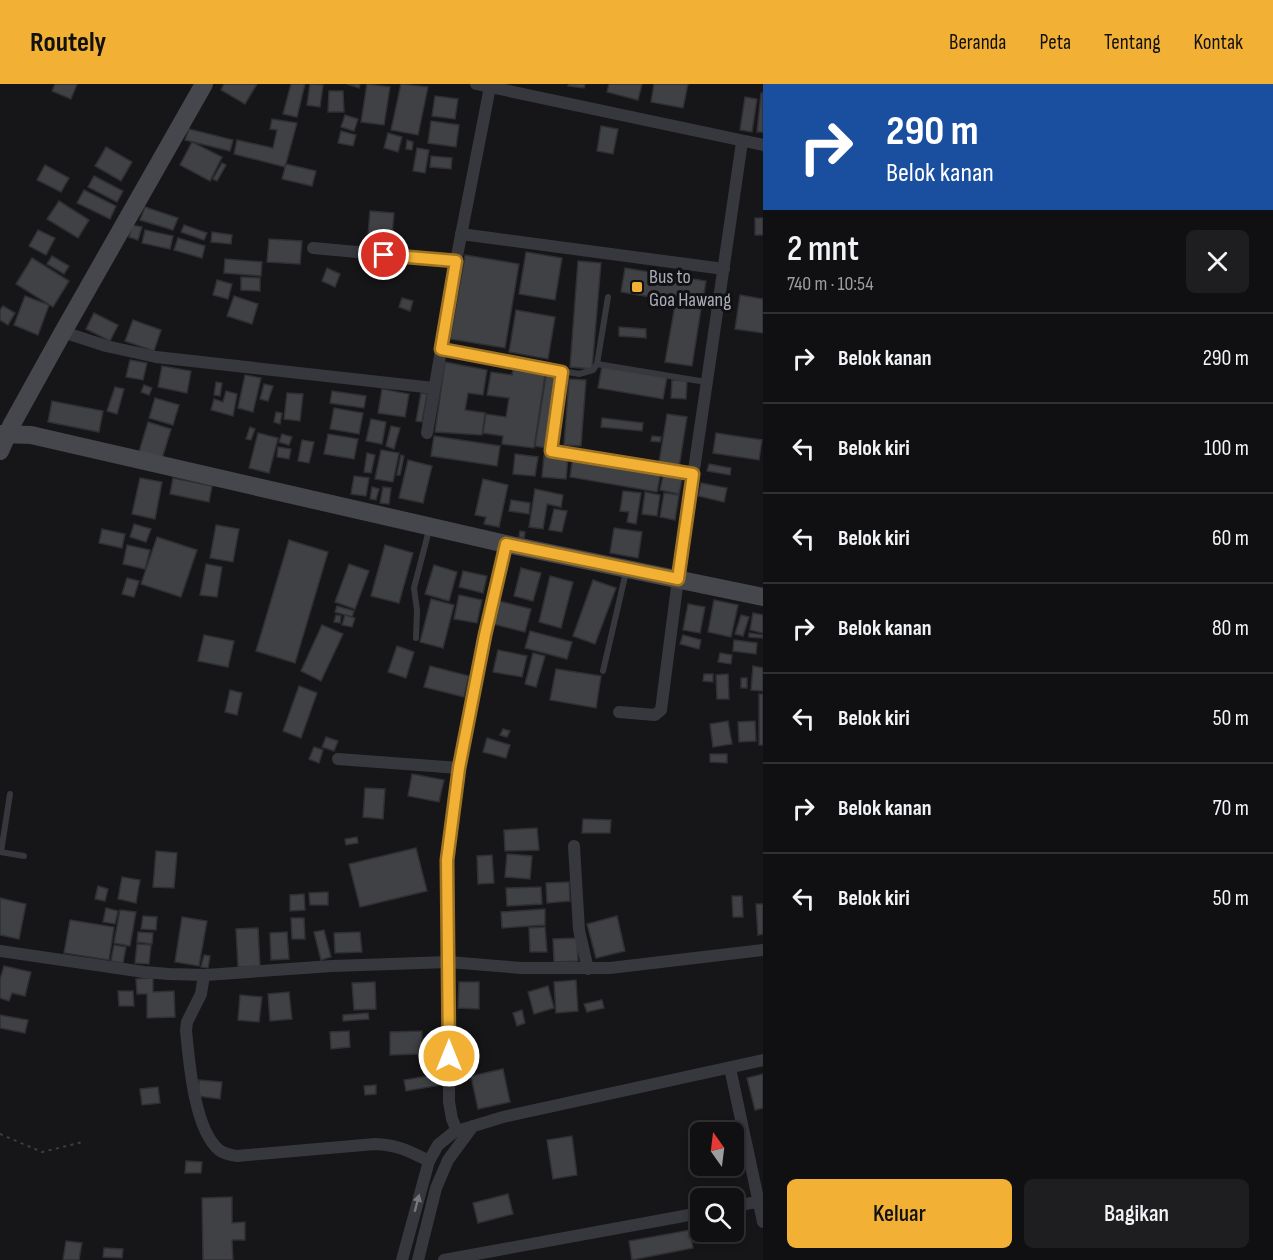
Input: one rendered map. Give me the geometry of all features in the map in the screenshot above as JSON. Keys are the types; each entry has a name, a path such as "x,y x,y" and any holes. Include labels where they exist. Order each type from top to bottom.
{"main road":[{"path":"204,84 4,433 31,435 506,544 763,597"}],"street":[{"path":"476,84 763,145"},
{"path":"427,434 456,261 490,87"},
{"path":"619,712 655,715 661,710 742,141"},
{"path":"461,234 724,269"},
{"path":"313,248 456,261"},
{"path":"63,332 106,346 156,357 434,388"},
{"path":"458,1131 452,1119 449,1102 447,860 459,768 506,544"},
{"path":"338,759 459,768"},
{"path":"574,846 579,930 588,969"},
{"path":"0,951 144,972 204,975 332,966 449,962 521,968 588,969 763,950"},
{"path":"204,975 201,994 186,1030 199,1115 219,1150 226,1154 243,1156 375,1144 402,1148 429,1161"},
{"path":"402,1260 429,1161 438,1145 448,1136 473,1126 560,1104 763,1060"},
{"path":"730,1068 761,1201 763,1222"},
{"path":"418,1260 436,1188 448,1160 473,1126"},
{"path":"744,1204 761,1201"},
{"path":"444,1260 690,1215"}],"lane":[{"path":"441,349 562,372 587,373 597,364 608,297"},
{"path":"597,364 707,382"},
{"path":"562,372 551,451 693,474"},
{"path":"416,638 417,610 414,588 430,526"},
{"path":"603,671 627,569"},
{"path":"10,794 0,852 24,856"}],"path":[{"path":"0,1134 42,1152 83,1142"}],"building":[{"path":"55,84 77,84 71,99 52,91"},
{"path":"224,84 257,84 245,104 221,90"},
{"path":"291,84 305,84 297,117 283,114"},
{"path":"310,84 323,85 320,107 307,105"},
{"path":"347,84 360,84 359,88"},
{"path":"367,84 390,87 384,125 361,122"},
{"path":"401,84 428,87 418,135 391,130"},
{"path":"569,84 585,84 584,88 568,86"},
{"path":"609,84 642,84 638,100 607,92"},
{"path":"654,84 688,84 683,108 651,102"},
{"path":"329,91 343,91 344,112 328,112"},
{"path":"761,93 763,93 763,132 757,132"},
{"path":"435,96 458,99 455,119 432,116"},
{"path":"745,97 757,99 752,132 740,130"},
{"path":"345,115 358,119 354,131 341,127"},
{"path":"272,119 297,123 285,167 234,154 237,140 273,148 277,130 270,129"},
{"path":"431,121 459,125 456,147 428,143"},
{"path":"601,126 618,129 613,154 597,151"},
{"path":"189,129 233,140 230,151 185,140"},
{"path":"341,131 356,135 353,146 338,143"},
{"path":"388,133 402,137 398,152 384,148"},
{"path":"407,140 413,142 412,150 406,149"},
{"path":"192,142 222,157 210,181 180,165"},
{"path":"106,147 132,162 121,181 95,166"},
{"path":"417,148 429,150 425,173 413,171"},
{"path":"431,156 452,158 451,169 430,167"},
{"path":"222,163 226,165 217,181 213,179"},
{"path":"286,164 316,171 312,186 282,179"},
{"path":"45,165 69,178 61,192 37,180"},
{"path":"94,176 123,191 117,202 88,187"},
{"path":"84,190 116,206 110,219 77,203"},
{"path":"59,201 89,220 78,238 47,219"},
{"path":"145,207 178,218 173,230 140,220"},
{"path":"370,211 394,213 391,249 367,247"},
{"path":"755,218 763,218 763,235 755,235"},
{"path":"132,225 142,227 138,240 129,237"},
{"path":"184,225 207,233 204,240 181,232"},
{"path":"38,230 55,238 46,255 29,246"},
{"path":"145,230 173,236 170,249 142,243"},
{"path":"212,232 232,235 231,244 211,242"},
{"path":"178,238 205,246 202,258 174,250"},
{"path":"269,239 302,241 300,264 267,262"},
{"path":"526,252 562,258 555,300 519,294"},
{"path":"465,255 519,264 505,348 450,339"},
{"path":"52,256 69,266 64,274 47,264"},
{"path":"32,258 69,281 53,307 16,284"},
{"path":"225,259 262,262 261,276 224,273"},
{"path":"578,261 601,263 592,369 570,367"},
{"path":"327,268 340,274 335,287 322,281"},
{"path":"625,268 706,281 702,306 621,292"},
{"path":"241,277 260,278 260,291 241,290"},
{"path":"217,280 232,284 228,299 213,295"},
{"path":"740,295 763,299 763,333 735,329"},
{"path":"25,296 49,305 38,335 14,325"},
{"path":"234,296 258,304 252,324 227,316"},
{"path":"402,298 413,301 410,311 399,307"},
{"path":"675,305 701,309 692,366 665,362"},
{"path":"3,306 15,313 8,325 0,320 0,310"},
{"path":"516,310 555,317 548,359 509,352"},
{"path":"94,313 118,325 110,341 86,329"},
{"path":"133,320 161,330 154,351 125,341"},
{"path":"619,327 646,329 646,338 619,336"},
{"path":"130,360 147,363 143,380 126,377"},
{"path":"445,362 487,370 483,395 468,393 465,410 485,413 482,435 435,432"},
{"path":"162,366 191,371 187,393 158,387"},
{"path":"602,366 667,377 663,399 598,388"},
{"path":"513,370 545,375 534,448 502,444 503,436 483,433 486,414 506,417 509,398 487,395 491,372 512,375"},
{"path":"245,375 261,378 253,412 238,408"},
{"path":"546,376 557,378 546,448 535,446"},
{"path":"569,379 586,380 581,446 564,445"},
{"path":"672,380 687,381 686,399 671,398"},
{"path":"216,382 222,383 220,396 214,395"},
{"path":"264,384 273,386 268,401 260,399"},
{"path":"144,385 152,388 149,395 141,392"},
{"path":"115,387 124,389 117,414 107,411"},
{"path":"382,389 409,394 405,417 378,413"},
{"path":"226,391 237,394 233,416 211,410 214,399 223,402"},
{"path":"332,391 366,396 364,408 330,403"},
{"path":"287,393 303,394 300,421 284,419"},
{"path":"421,393 427,394 422,422 416,421"},
{"path":"155,398 179,405 173,425 149,418"},
{"path":"52,401 103,411 99,432 48,422"},
{"path":"334,408 363,413 359,434 330,429"},
{"path":"276,412 282,413 280,424 274,422"},
{"path":"667,414 687,417 679,467 659,463"},
{"path":"602,418 643,423 642,431 601,427"},
{"path":"371,419 386,422 382,444 366,441"},
{"path":"148,422 171,429 161,462 138,455"},
{"path":"391,426 400,428 394,449 386,446"},
{"path":"250,427 255,429 251,440 246,439"},
{"path":"258,433 278,438 269,473 249,468"},
{"path":"716,433 762,440 759,460 713,453"},
{"path":"282,434 292,437 289,445 279,442"},
{"path":"328,434 358,439 354,459 324,454"},
{"path":"434,436 500,446 497,466 431,456"},
{"path":"652,436 661,437 660,442 651,441"},
{"path":"302,440 314,442 309,463 298,461"},
{"path":"278,447 291,449 289,459 277,457"},
{"path":"381,450 399,453 393,482 375,479"},
{"path":"367,453 375,455 371,473 364,472"},
{"path":"515,454 538,457 535,476 513,474"},
{"path":"401,455 404,456 400,475 397,475"},
{"path":"544,455 568,457 566,479 542,477"},
{"path":"573,456 661,471 657,492 570,477"},
{"path":"408,460 432,466 423,503 399,498"},
{"path":"709,464 731,468 730,475 707,471"},
{"path":"664,471 683,475 679,494 660,490"},
{"path":"354,476 369,478 366,496 351,494"},
{"path":"140,478 162,482 155,519 132,514"},
{"path":"173,478 212,486 209,502 170,494"},
{"path":"483,479 508,485 499,527 484,524 486,517 475,515"},
{"path":"701,483 727,488 724,502 698,496"},
{"path":"372,487 379,489 376,500 370,499"},
{"path":"383,487 391,488 389,504 380,503"},
{"path":"535,489 563,495 561,507 547,504 543,529 529,527"},
{"path":"623,491 641,493 636,524 627,522 629,512 620,511"},
{"path":"645,492 660,495 657,516 642,514"},
{"path":"664,493 679,495 675,520 660,517"},
{"path":"511,500 530,503 529,514 509,511"},
{"path":"554,509 567,511 562,532 549,530"},
{"path":"134,524 151,529 146,542 130,537"},
{"path":"216,525 239,529 233,562 210,558"},
{"path":"614,528 642,532 638,558 610,553"},
{"path":"102,529 125,534 122,548 99,543"},
{"path":"520,531 525,532 524,538 519,537"},
{"path":"157,537 197,550 181,597 141,584"},
{"path":"289,540 328,552 295,663 256,651"},
{"path":"127,545 150,550 145,569 123,564"},
{"path":"385,545 413,553 399,603 371,596"},
{"path":"206,564 222,567 217,597 200,595"},
{"path":"349,564 369,571 355,609 335,602"},
{"path":"434,565 457,572 449,601 425,594"},
{"path":"521,568 541,573 533,601 514,596"},
{"path":"463,571 487,576 483,593 459,587"},
{"path":"550,576 573,582 561,628 539,622"},
{"path":"127,578 139,581 134,597 122,594"},
{"path":"593,580 616,588 595,644 573,636"},
{"path":"459,595 482,600 477,623 454,619"},
{"path":"431,599 454,605 443,648 420,642"},
{"path":"714,600 738,605 731,637 708,632"},
{"path":"499,601 531,609 525,632 493,624"},
{"path":"688,604 705,607 700,633 683,630"},
{"path":"337,606 354,611 352,617 335,612"},
{"path":"753,613 763,615 763,633 750,630"},
{"path":"336,615 341,616 340,623 334,622"},
{"path":"345,615 355,618 352,627 342,625"},
{"path":"741,615 749,617 743,636 735,634"},
{"path":"322,625 343,634 321,681 301,671"},
{"path":"530,631 572,642 567,659 525,648"},
{"path":"749,633 763,635 763,638 749,637"},
{"path":"204,635 234,641 228,667 198,661"},
{"path":"683,635 701,640 699,649 680,644"},
{"path":"734,640 757,643 756,654 733,651"},
{"path":"397,646 414,652 406,678 388,672"},
{"path":"498,650 527,656 522,677 493,672"},
{"path":"533,653 545,656 536,687 525,684"},
{"path":"720,653 732,655 731,664 718,662"},
{"path":"430,666 469,676 464,697 424,687"},
{"path":"753,666 763,668 763,691 751,690"},
{"path":"556,669 601,676 596,708 550,700"},
{"path":"704,674 713,674 713,682 703,681"},
{"path":"728,674 729,699 717,699 716,675"},
{"path":"741,678 747,678 747,688 741,688"},
{"path":"299,686 317,693 301,738 283,731"},
{"path":"230,690 242,693 237,715 225,712"},
{"path":"759,694 763,694 763,745 759,745"},
{"path":"728,721 732,744 713,747 710,724"},
{"path":"755,721 756,741 739,742 738,722"},
{"path":"503,729 510,731 507,737 500,735"},
{"path":"326,737 338,741 334,751 322,747"},
{"path":"487,738 510,745 506,758 483,752"},
{"path":"314,747 323,750 319,763 309,759"},
{"path":"710,754 727,754 727,763 710,762"},
{"path":"412,774 444,780 439,802 408,796"},
{"path":"365,788 385,789 383,819 363,817"},
{"path":"583,819 611,820 610,833 582,833"},
{"path":"537,828 539,850 505,851 504,830"},
{"path":"357,837 358,843 346,845 345,839"},
{"path":"416,848 427,891 360,907 349,864"},
{"path":"156,851 177,853 174,888 153,887"},
{"path":"507,854 532,856 530,879 505,877"},
{"path":"492,855 494,883 478,884 477,856"},
{"path":"122,877 140,880 136,903 118,899"},
{"path":"569,882 570,901 547,903 546,883"},
{"path":"98,886 108,889 105,901 95,899"},
{"path":"541,887 542,904 507,906 506,888"},
{"path":"328,892 328,905 310,905 309,893"},
{"path":"304,894 305,910 290,911 290,895"},
{"path":"732,896 742,896 743,917 733,917"},
{"path":"0,898 26,904 19,939 0,935"},
{"path":"756,904 763,904 763,934 758,935"},
{"path":"106,908 118,911 115,924 103,922"},
{"path":"545,909 545,925 502,928 501,912"},
{"path":"120,910 136,912 130,946 114,943"},
{"path":"143,916 157,917 156,930 141,929"},
{"path":"617,916 625,951 596,958 587,924"},
{"path":"182,917 207,921 199,966 175,962"},
{"path":"291,918 304,918 305,939 292,939"},
{"path":"70,920 114,927 109,960 64,953"},
{"path":"545,927 547,952 530,952 529,928"},
{"path":"258,928 260,966 238,967 236,929"},
{"path":"324,930 331,957 321,960 314,932"},
{"path":"138,932 153,933 152,944 137,942"},
{"path":"287,932 289,959 271,960 270,933"},
{"path":"360,932 362,952 335,953 334,933"},
{"path":"577,938 578,961 554,962 553,939"},
{"path":"137,944 151,945 149,964 135,963"},
{"path":"114,945 126,947 123,963 111,961"},
{"path":"204,955 210,956 208,968 201,967"},
{"path":"4,966 31,972 25,996 12,993 9,1001 0,998 0,979"},
{"path":"153,978 153,992 174,991 175,1017 147,1018 147,994 137,994 136,979"},
{"path":"576,980 578,1011 556,1013 554,982"},
{"path":"375,982 376,1009 354,1010 352,983"},
{"path":"459,982 479,982 479,1009 458,1008"},
{"path":"548,986 554,1008 534,1014 528,992"},
{"path":"118,991 133,991 134,1006 119,1006"},
{"path":"289,992 292,1019 270,1021 268,994"},
{"path":"240,995 262,997 259,1022 238,1020"},
{"path":"602,1000 604,1008 587,1012 584,1004"},
{"path":"522,1010 525,1023 517,1026 513,1013"},
{"path":"368,1013 369,1019 343,1021 343,1015"},
{"path":"0,1015 28,1020 25,1033 0,1028"},
{"path":"349,1031 350,1047 331,1049 330,1032"},
{"path":"422,1031 422,1054 390,1055 390,1032"},
{"path":"441,1047 444,1054 435,1058 433,1051"},
{"path":"503,1069 510,1102 478,1109 471,1076"},
{"path":"439,1074 441,1085 406,1091 404,1080"},
{"path":"763,1074 763,1108 755,1110 747,1078"},
{"path":"199,1080 222,1082 220,1099 198,1096"},
{"path":"376,1085 376,1094 365,1095 364,1086"},
{"path":"158,1087 160,1103 142,1105 140,1089"},
{"path":"572,1136 577,1175 553,1179 547,1140"},
{"path":"186,1161 202,1162 201,1173 185,1173"},
{"path":"508,1194 513,1214 478,1223 473,1203"},
{"path":"232,1197 232,1223 245,1222 245,1240 232,1240 233,1260 203,1260 202,1198"},
{"path":"690,1230 690,1242 693,1248 632,1260 629,1241"},
{"path":"66,1241 82,1243 79,1260 63,1260"},
{"path":"104,1248 123,1249 122,1258 103,1257"}],"place":[{"name":"Bus to Goa Hawang","path":"637,287"}],"route":[{"path":"384,255 456,261 441,349 562,372 551,451 693,474 678,579 506,544 485,635 459,768 447,860 449,1056"}]}
